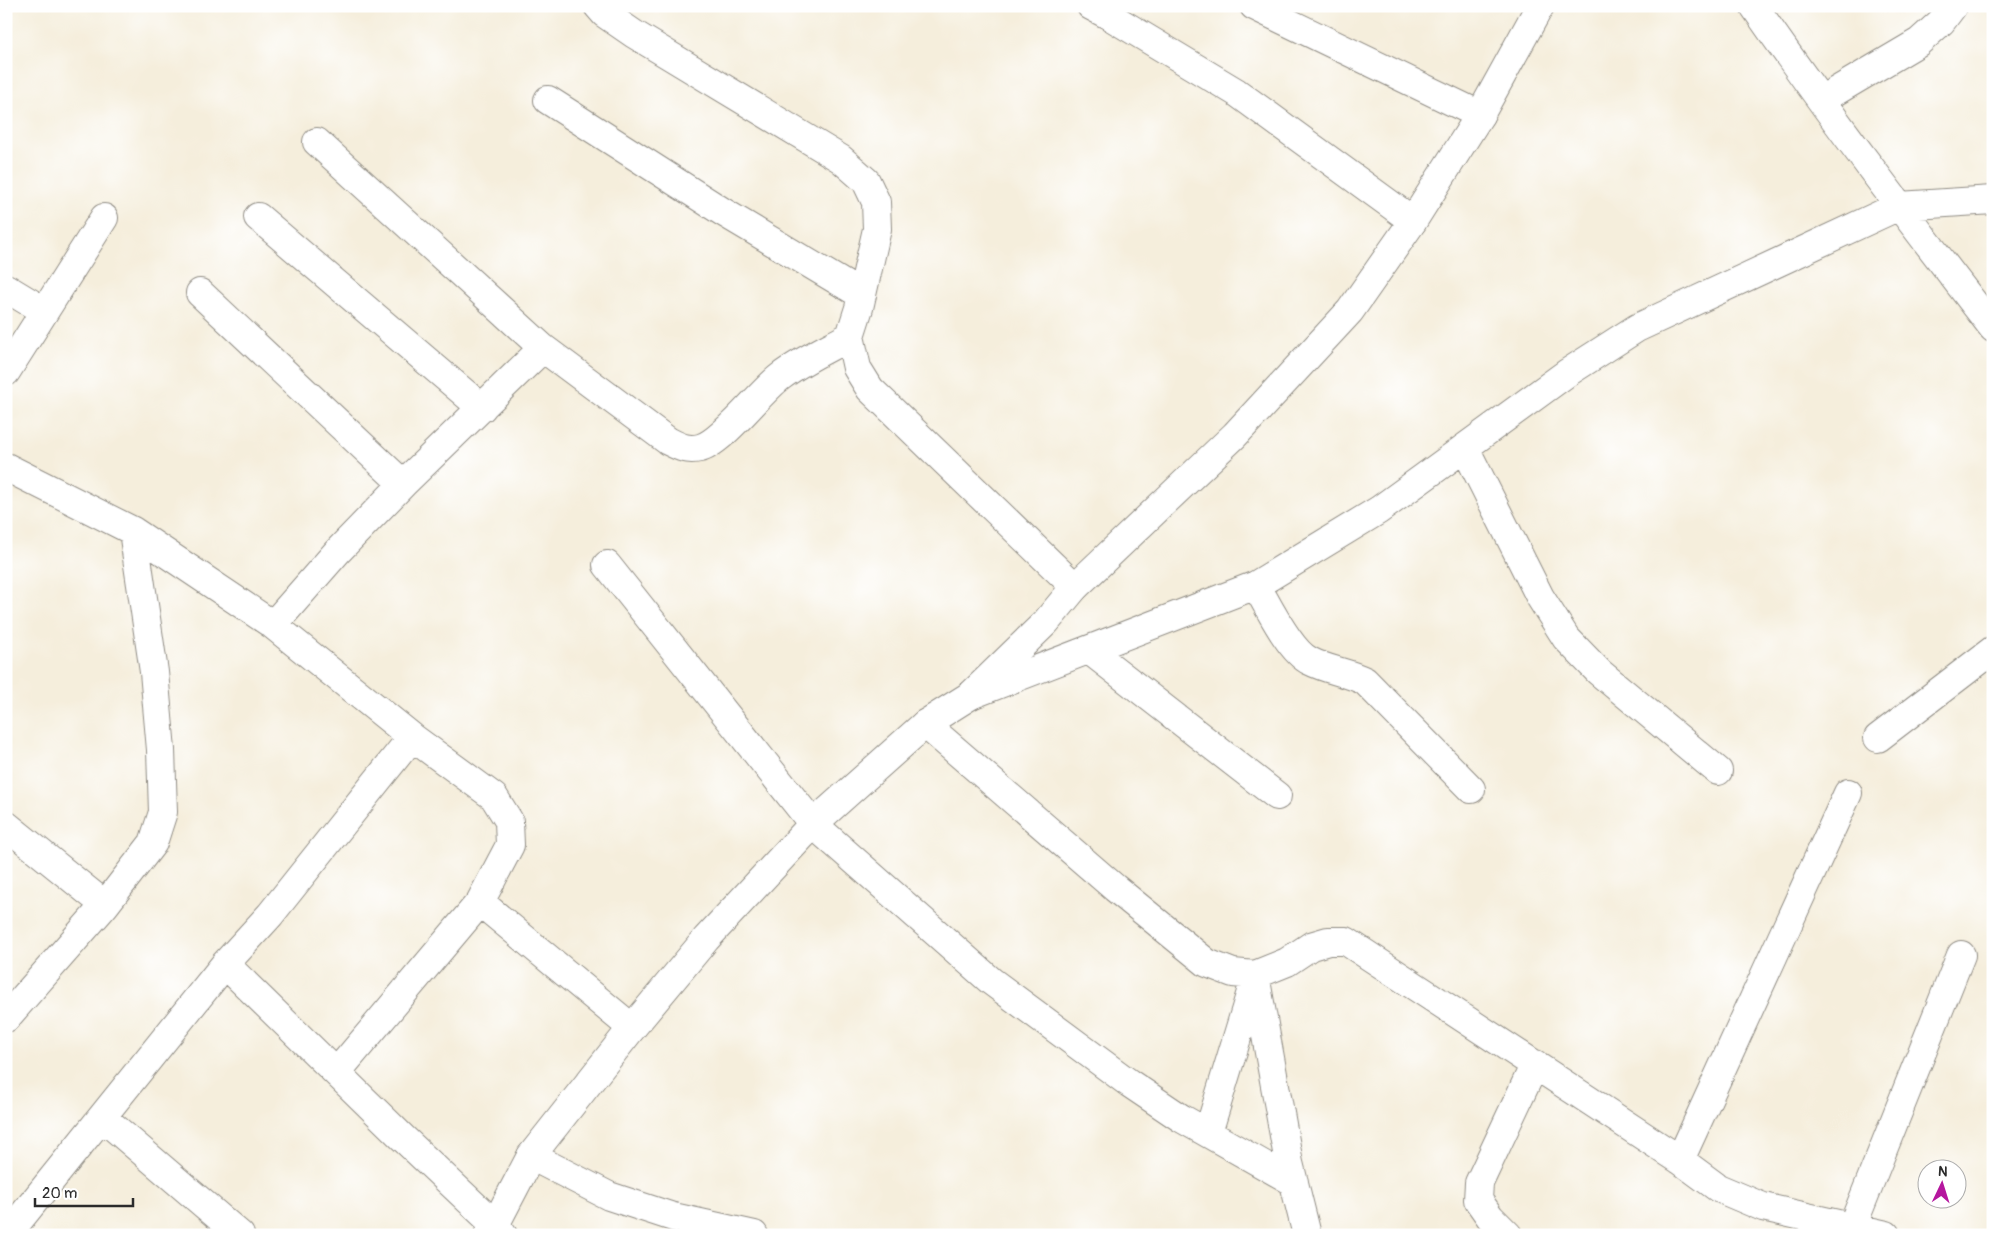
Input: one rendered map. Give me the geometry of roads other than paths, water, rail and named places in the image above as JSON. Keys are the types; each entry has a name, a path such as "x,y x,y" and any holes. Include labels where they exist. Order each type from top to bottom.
{"street":[{"path":"598,6 605,14 634,34 841,159 866,181 876,202 878,229 850,336 857,368 870,389 1075,587"},
{"path":"1091,6 1108,14 1236,92 1414,222"},
{"path":"1254,6 1480,116"},
{"path":"971,695 1046,622 1075,587 1235,435 1350,311 1414,222 1480,116 1540,6"},
{"path":"1754,6 1899,206 1993,328"},
{"path":"1821,100 1919,42 1941,22 1953,6"},
{"path":"548,100 723,212 862,295"},
{"path":"317,142 543,348 668,441 684,450 702,448 722,434 779,377 807,359 850,336"},
{"path":"225,964 337,1072 495,1232 531,1156 632,1028 706,939 813,824 925,724 971,695 1256,585 1379,510 1567,373 1637,328 1899,206 1993,200"},
{"path":"258,217 482,408"},
{"path":"6,372 104,218"},
{"path":"6,288 44,311"},
{"path":"200,293 403,484"},
{"path":"273,625 338,552 403,484 543,348"},
{"path":"1465,448 1540,597 1566,638 1599,672 1718,771"},
{"path":"6,467 133,531 273,625 412,737 494,797 509,821 510,845 480,902 337,1072"},
{"path":"6,1018 105,905 153,842 163,812 161,750 154,672 133,531"},
{"path":"607,565 813,824 991,981 1129,1083 1208,1133 1294,1182"},
{"path":"1256,585 1288,640 1308,661 1349,673 1365,681 1471,789"},
{"path":"1089,650 1277,796"},
{"path":"1878,738 1993,650"},
{"path":"925,724 1115,888 1207,963 1232,973 1256,976 1286,962 1311,946 1328,941 1346,941 1680,1160 1718,1188 1763,1207 1886,1235"},
{"path":"7,1235 225,964 270,915 412,737"},
{"path":"1680,1160 1848,793"},
{"path":"6,825 105,905"},
{"path":"480,902 632,1028"},
{"path":"1852,1227 1961,955"},
{"path":"1208,1133 1256,976"},
{"path":"1256,976 1294,1182 1307,1235"},
{"path":"1508,1235 1490,1217 1478,1200 1479,1183 1535,1064"},
{"path":"102,1117 240,1235"},
{"path":"531,1156 609,1196 673,1217 754,1235"}]}
